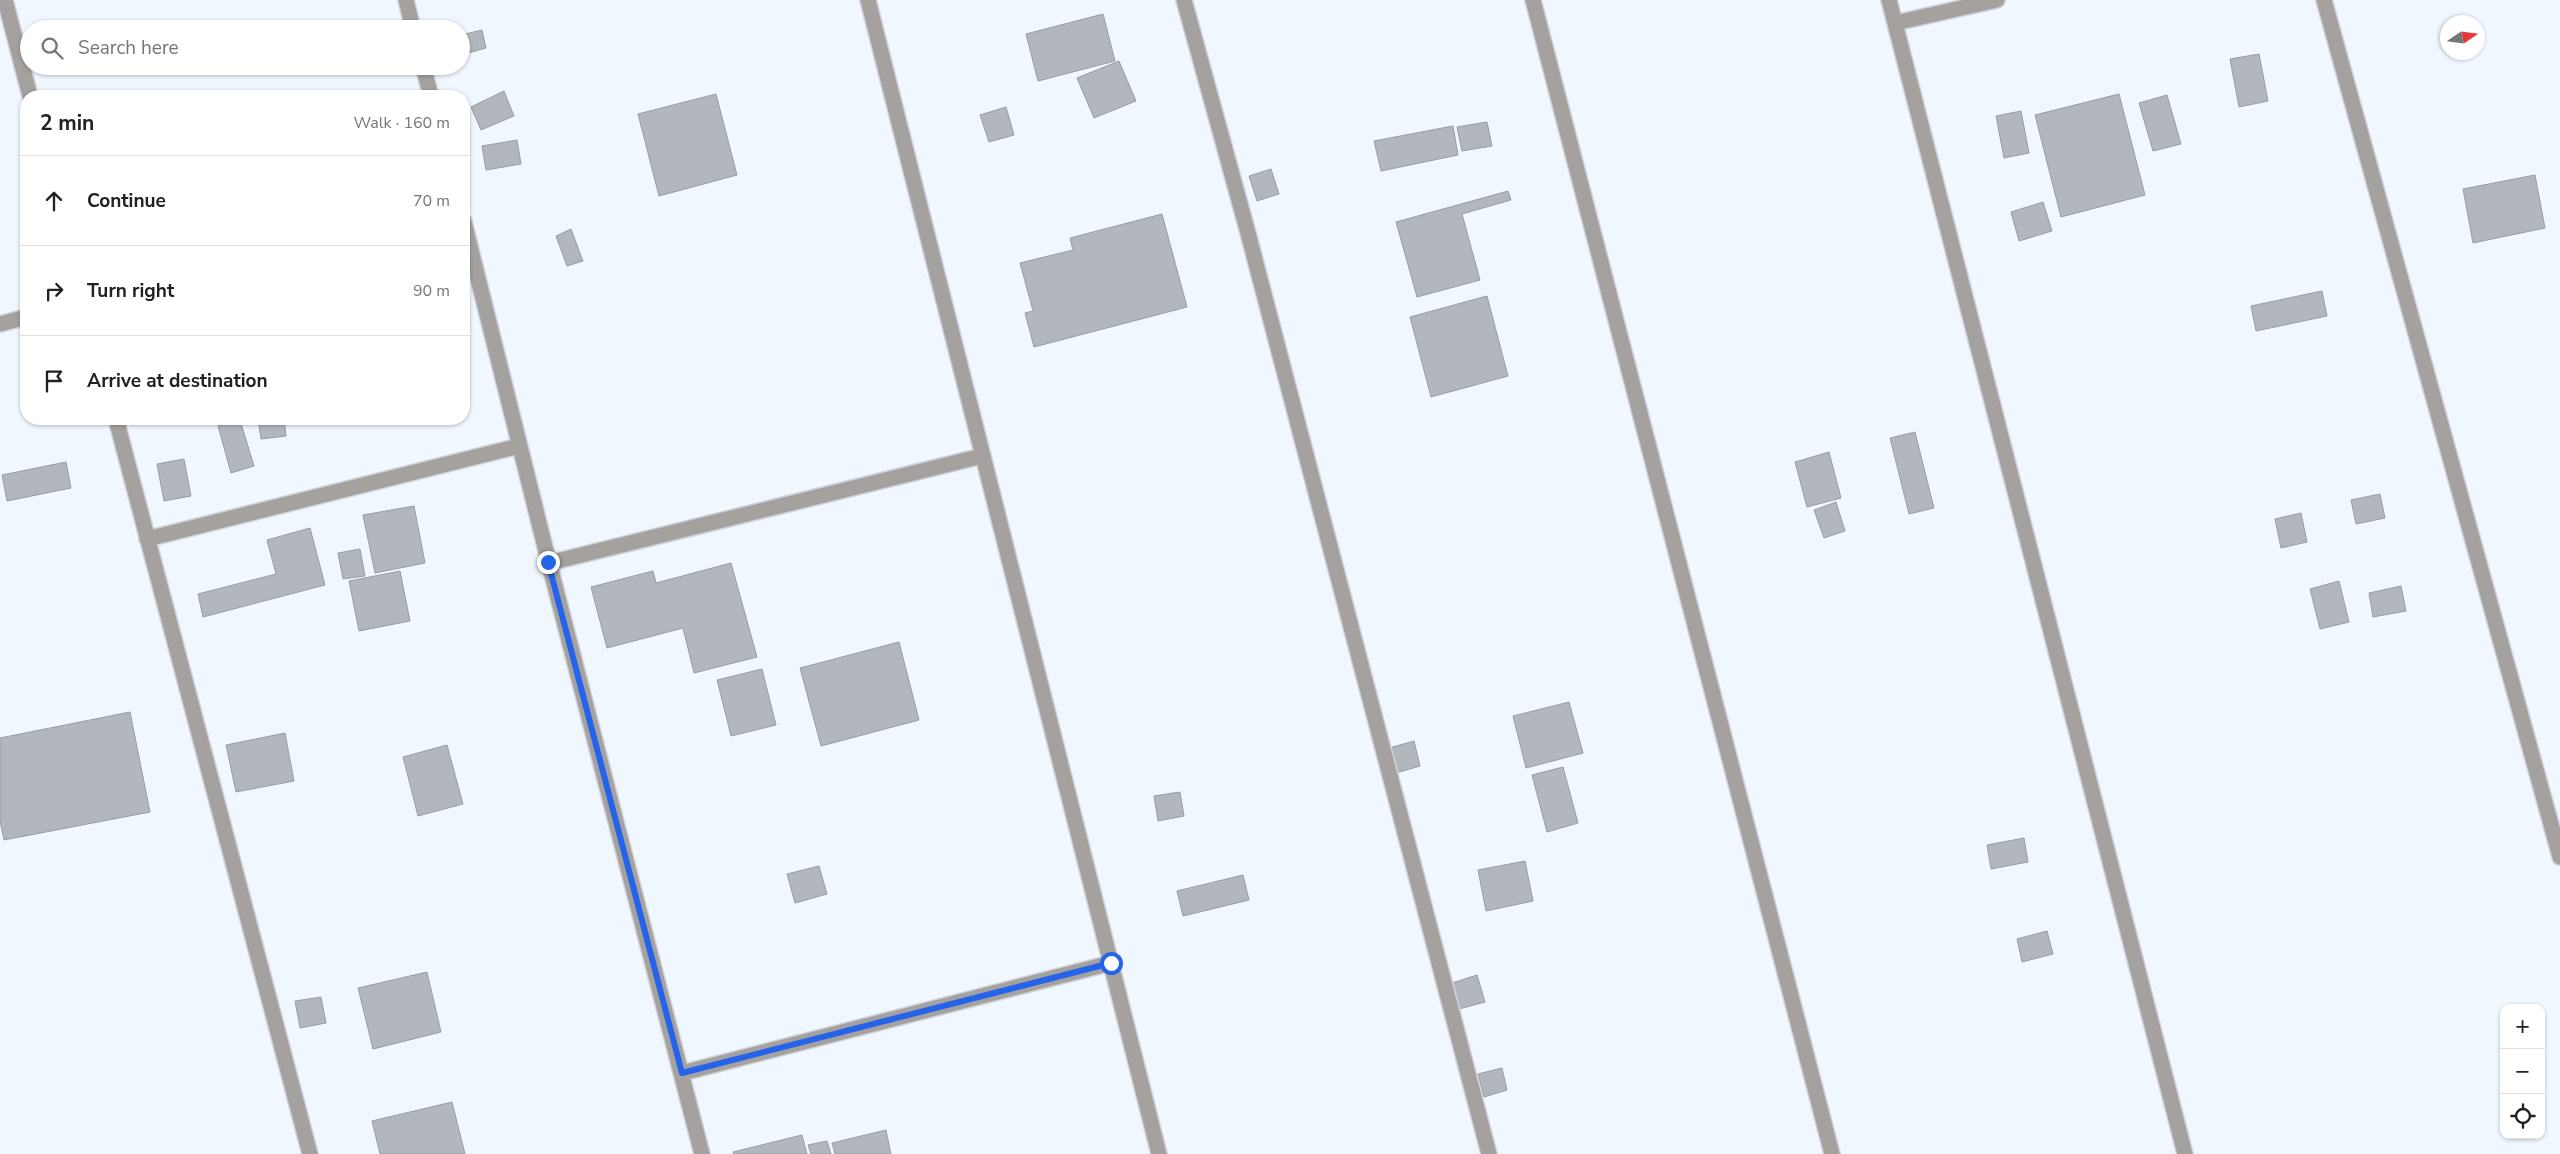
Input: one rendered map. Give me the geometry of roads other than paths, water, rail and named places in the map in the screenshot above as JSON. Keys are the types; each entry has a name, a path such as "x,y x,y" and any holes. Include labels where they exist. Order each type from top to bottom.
{"street":[{"path":"5,0 20,58"},
{"path":"406,0 411,20"},
{"path":"868,0 1159,1154"},
{"path":"1184,0 1250,243 1489,1154"},
{"path":"1533,0 1832,1154"},
{"path":"1889,0 2185,1154"},
{"path":"1895,23 1997,0"},
{"path":"2324,0 2560,857"},
{"path":"25,75 28,90"},
{"path":"425,75 429,90"},
{"path":"470,246 548,562 702,1154"},
{"path":"0,324 20,319"},
{"path":"118,425 310,1154"},
{"path":"147,539 520,446"},
{"path":"548,562 982,456"},
{"path":"682,1073 1111,963"}]}
